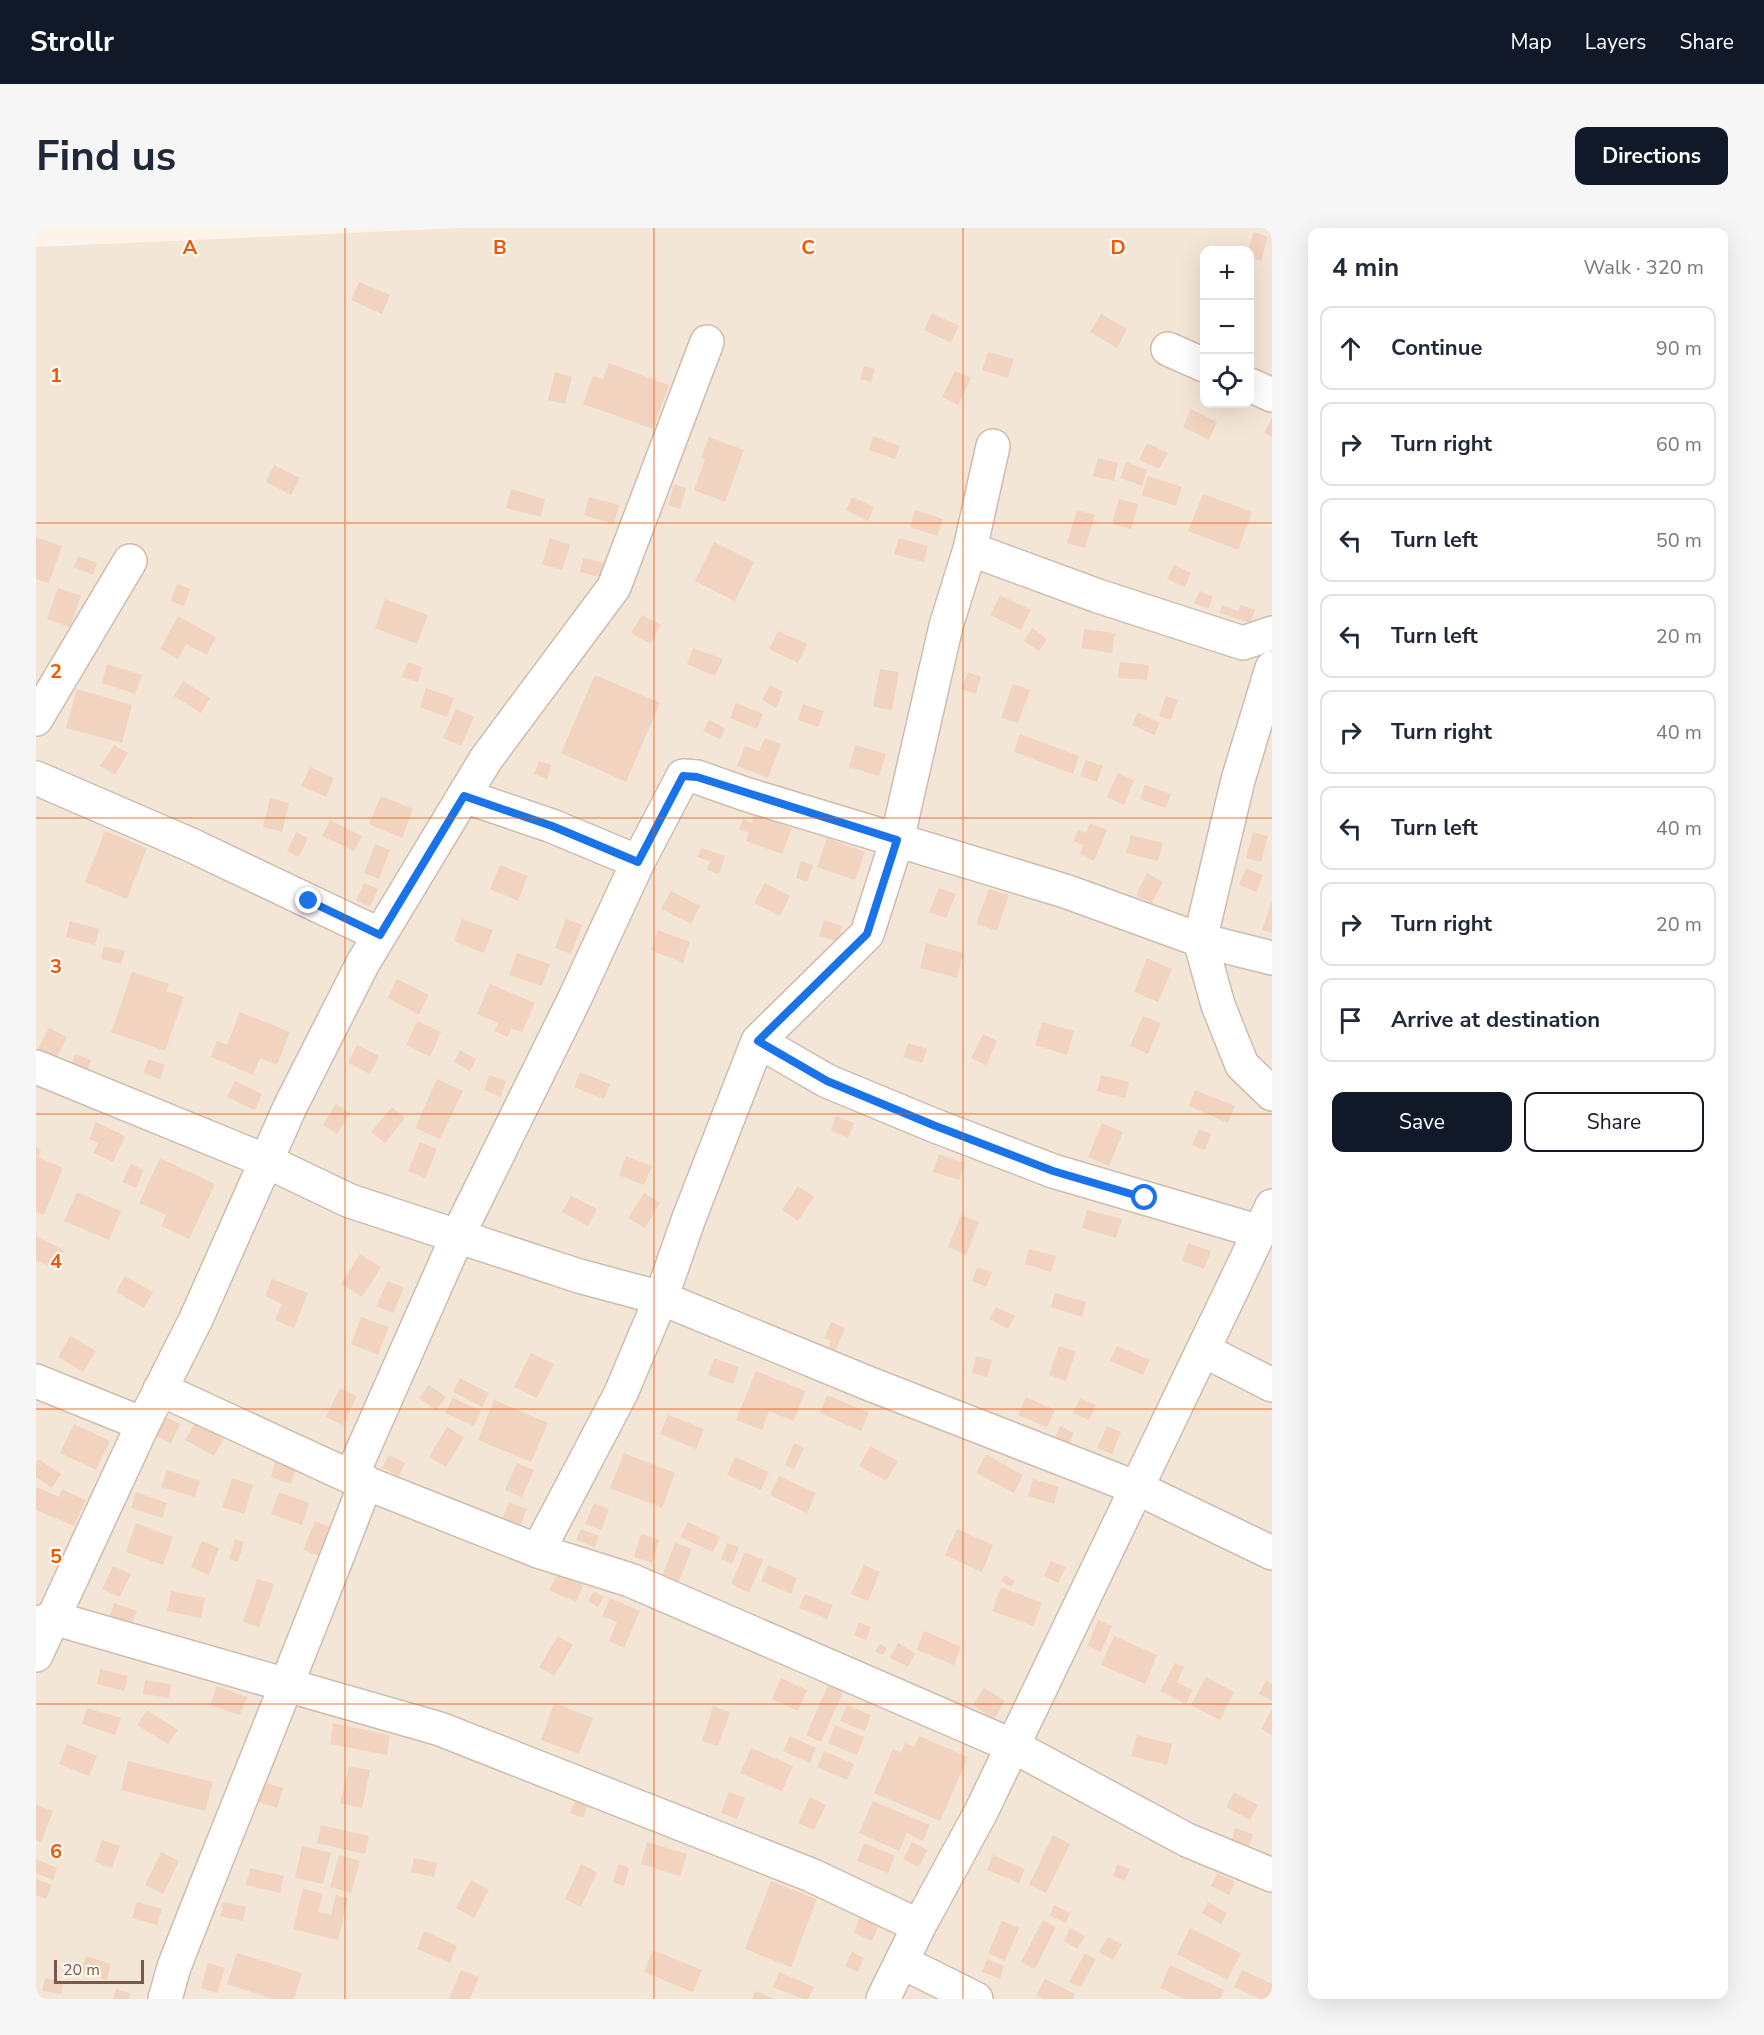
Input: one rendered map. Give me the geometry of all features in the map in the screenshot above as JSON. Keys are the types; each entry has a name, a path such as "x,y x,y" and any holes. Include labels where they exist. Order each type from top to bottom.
{"street":[{"path":"36,1655 45,1621 196,1319 301,1086 363,963 486,759 614,587 707,342"},
{"path":"1168,349 1200,363"},
{"path":"1254,387 1272,395"},
{"path":"538,1551 621,1393 661,1298 758,1041 867,934 897,840 946,626 970,549 993,446"},
{"path":"970,549 1098,596 1243,642 1272,633"},
{"path":"36,719 130,561"},
{"path":"1272,668 1238,780 1200,940 1218,1005 1242,1065 1272,1094"},
{"path":"165,1999 174,1968 286,1684 358,1479 458,1235 574,1000 638,862 683,776 697,777 1065,891 1200,940 1272,958"},
{"path":"36,778 191,845 380,935"},
{"path":"464,796 552,826 638,862"},
{"path":"758,1041 827,1081 1053,1171 1266,1219 981,1812 919,1926 883,1999"},
{"path":"36,1066 266,1161 350,1200 579,1276 661,1298 870,1384 1137,1488 1272,1553"},
{"path":"1203,1350 1272,1385"},
{"path":"36,1381 142,1424"},
{"path":"159,1389 358,1479 538,1551 630,1580 1013,1746 1187,1840 1272,1875"},
{"path":"45,1621 286,1684 440,1729 811,1875 919,1926"},
{"path":"902,1962 976,1999"}],"shaded area":[{"path":"463,228 1272,228 1272,1999 36,1999 36,247"}],"building":[{"path":"1254,232 1268,237 1261,261 1254,258 1254,246 1249,246"},
{"path":"359,282 390,295 382,314 351,300"},
{"path":"932,313 959,326 951,343 924,330"},
{"path":"1101,314 1127,329 1117,348 1090,332"},
{"path":"988,352 1014,359 1008,378 982,370"},
{"path":"609,363 669,385 653,429 583,404 593,376 603,379"},
{"path":"864,366 875,369 871,382 860,379"},
{"path":"955,371 971,378 958,405 942,397"},
{"path":"555,372 572,377 565,404 548,400"},
{"path":"1191,409 1217,422 1209,440 1183,427"},
{"path":"1272,417 1272,437 1264,433"},
{"path":"873,436 900,446 895,459 869,450"},
{"path":"709,437 744,450 725,502 694,490 705,459 701,458"},
{"path":"1147,443 1168,453 1159,469 1139,460"},
{"path":"1098,458 1118,463 1114,481 1093,476"},
{"path":"1126,462 1147,470 1142,486 1120,478"},
{"path":"274,465 300,478 291,495 266,482"},
{"path":"1148,476 1182,487 1176,506 1142,495"},
{"path":"674,484 686,488 680,509 668,505"},
{"path":"511,489 545,499 541,517 506,508"},
{"path":"1203,494 1252,512 1238,550 1188,531"},
{"path":"589,497 619,505 614,524 584,515"},
{"path":"852,497 874,507 868,521 846,510"},
{"path":"1119,499 1138,504 1131,529 1112,524"},
{"path":"915,510 943,519 937,536 910,527"},
{"path":"1077,510 1095,515 1085,548 1067,543"},
{"path":"36,537 62,546 49,583 36,579"},
{"path":"550,538 570,545 562,570 542,564"},
{"path":"899,538 928,546 924,562 894,554"},
{"path":"714,542 754,562 735,601 695,581"},
{"path":"78,556 97,563 93,575 74,567"},
{"path":"583,558 606,563 602,578 580,572"},
{"path":"1174,565 1191,573 1185,587 1167,579"},
{"path":"177,584 190,589 184,606 171,601"},
{"path":"58,588 81,596 70,627 47,619"},
{"path":"1200,591 1213,597 1208,609 1194,603"},
{"path":"1000,595 1031,610 1021,630 990,615"},
{"path":"385,599 428,615 417,644 375,628"},
{"path":"1222,605 1238,611 1241,605 1255,610 1250,623 1220,613"},
{"path":"642,615 661,625 650,644 631,633"},
{"path":"178,616 216,637 207,655 186,644 178,659 160,649"},
{"path":"1032,628 1047,639 1039,651 1024,641"},
{"path":"1084,629 1115,633 1112,653 1082,648"},
{"path":"778,631 807,644 798,663 769,649"},
{"path":"693,648 723,659 715,676 687,664"},
{"path":"408,662 422,667 418,682 402,677"},
{"path":"1120,662 1149,665 1147,680 1118,678"},
{"path":"107,664 142,675 135,694 102,683"},
{"path":"880,669 899,672 892,710 873,707"},
{"path":"968,672 981,677 976,694 961,689"},
{"path":"595,675 660,703 626,782 561,753"},
{"path":"183,681 210,698 201,713 174,696"},
{"path":"1013,684 1030,690 1018,723 1001,718"},
{"path":"770,685 783,692 776,708 762,700"},
{"path":"426,688 454,698 447,717 420,707"},
{"path":"77,689 132,705 122,743 66,728"},
{"path":"1166,696 1178,700 1171,720 1159,716"},
{"path":"736,703 763,714 757,729 730,718"},
{"path":"803,704 824,711 818,727 798,720"},
{"path":"456,709 474,717 461,746 443,738"},
{"path":"1138,712 1160,723 1154,735 1132,725"},
{"path":"709,720 725,728 720,739 703,731"},
{"path":"1020,734 1079,756 1073,774 1014,752"},
{"path":"765,738 781,744 768,778 737,766 745,746 759,751"},
{"path":"114,745 128,753 115,775 100,766"},
{"path":"855,745 886,754 879,776 849,767"},
{"path":"1086,760 1103,766 1097,782 1080,776"},
{"path":"539,761 552,765 547,779 534,774"},
{"path":"310,767 334,778 326,797 301,786"},
{"path":"1118,773 1134,780 1124,805 1107,797"},
{"path":"1145,785 1171,794 1166,808 1140,799"},
{"path":"381,796 413,809 402,838 369,824"},
{"path":"270,798 289,803 282,832 263,827"},
{"path":"755,814 792,828 782,854 746,841 749,833 739,829 743,819 752,823"},
{"path":"330,820 362,836 354,851 322,836"},
{"path":"1090,823 1107,830 1094,861 1080,854 1083,845 1073,841 1078,830 1086,833"},
{"path":"105,831 147,848 127,899 85,882"},
{"path":"296,832 308,838 299,857 287,851"},
{"path":"1253,832 1268,836 1261,862 1246,858"},
{"path":"1131,835 1163,843 1158,861 1126,853"},
{"path":"827,838 865,852 855,880 817,867"},
{"path":"375,844 390,850 379,879 364,873"},
{"path":"701,848 725,856 719,874 707,870 710,861 697,857"},
{"path":"801,861 813,865 807,882 796,878"},
{"path":"500,865 528,876 518,901 490,889"},
{"path":"1246,868 1263,875 1256,892 1239,885"},
{"path":"1147,873 1163,882 1152,903 1136,895"},
{"path":"364,883 378,889 370,907 356,901"},
{"path":"765,883 790,896 780,916 754,903"},
{"path":"939,888 956,894 946,918 929,912"},
{"path":"989,889 1009,895 997,931 976,924"},
{"path":"671,891 700,906 691,924 661,909"},
{"path":"1272,901 1272,933 1262,930"},
{"path":"462,919 493,930 484,953 454,941"},
{"path":"566,919 582,925 571,954 555,948"},
{"path":"824,920 842,926 840,932 848,935 845,944 819,936"},
{"path":"70,921 99,929 95,945 66,937"},
{"path":"658,930 690,942 683,963 651,950"},
{"path":"926,943 963,953 957,978 920,968"},
{"path":"104,946 125,951 121,964 101,959"},
{"path":"517,953 550,964 542,986 509,975"},
{"path":"1147,958 1172,969 1158,1002 1134,992"},
{"path":"132,972 169,984 166,991 184,997 165,1051 111,1032"},
{"path":"397,979 429,995 419,1015 388,998"},
{"path":"490,984 535,1003 522,1032 511,1028 508,1037 494,1031 498,1023 477,1014"},
{"path":"240,1012 290,1032 277,1065 260,1058 253,1075 211,1057 217,1041 227,1045"},
{"path":"1143,1016 1161,1023 1148,1054 1130,1046"},
{"path":"417,1021 441,1032 430,1057 406,1045"},
{"path":"1042,1022 1074,1031 1067,1055 1035,1045"},
{"path":"49,1028 67,1037 56,1058 38,1049"},
{"path":"983,1034 997,1041 986,1065 971,1058"},
{"path":"908,1043 927,1049 922,1063 903,1057"},
{"path":"357,1045 379,1056 370,1074 348,1063"},
{"path":"460,1050 476,1059 470,1071 454,1062"},
{"path":"75,1054 91,1060 86,1074 70,1068"},
{"path":"149,1059 165,1065 160,1079 143,1073"},
{"path":"580,1072 610,1084 604,1099 574,1087"},
{"path":"489,1075 506,1081 501,1097 484,1090"},
{"path":"1101,1075 1129,1082 1125,1098 1097,1091"},
{"path":"437,1079 463,1091 440,1139 415,1128"},
{"path":"235,1081 262,1094 255,1110 227,1097"},
{"path":"1195,1090 1235,1106 1228,1123 1189,1106"},
{"path":"336,1104 350,1113 337,1134 323,1125"},
{"path":"392,1107 405,1118 385,1143 371,1132"},
{"path":"836,1116 854,1123 848,1138 831,1131"},
{"path":"96,1122 125,1136 113,1162 93,1153 98,1143 89,1139"},
{"path":"1102,1123 1123,1132 1109,1166 1088,1157"},
{"path":"1199,1129 1211,1134 1205,1150 1192,1145"},
{"path":"420,1142 437,1149 425,1178 408,1171"},
{"path":"36,1147 41,1149 38,1157 63,1168 44,1215 36,1212"},
{"path":"939,1154 965,1163 959,1180 933,1172"},
{"path":"626,1156 652,1166 644,1185 619,1175"},
{"path":"160,1158 215,1184 189,1239 161,1226 166,1215 139,1203"},
{"path":"131,1164 144,1170 136,1188 122,1182"},
{"path":"798,1186 814,1197 798,1221 782,1210"},
{"path":"77,1192 121,1211 109,1240 64,1221"},
{"path":"644,1193 660,1203 645,1228 628,1218"},
{"path":"571,1196 597,1209 588,1226 562,1212"},
{"path":"1087,1210 1122,1219 1116,1238 1082,1228"},
{"path":"961,1215 979,1222 966,1255 948,1247"},
{"path":"36,1236 64,1250 54,1269 36,1260"},
{"path":"1188,1243 1211,1251 1204,1269 1182,1261"},
{"path":"1029,1249 1056,1256 1051,1272 1025,1264"},
{"path":"360,1254 381,1267 362,1297 341,1284"},
{"path":"977,1267 992,1272 986,1287 972,1281"},
{"path":"125,1276 153,1292 144,1308 116,1292"},
{"path":"272,1279 308,1293 294,1328 275,1320 282,1304 265,1296"},
{"path":"388,1281 404,1288 393,1313 376,1306"},
{"path":"1055,1293 1086,1302 1082,1317 1051,1307"},
{"path":"996,1307 1015,1316 1008,1329 989,1319"},
{"path":"361,1317 389,1327 378,1355 351,1344"},
{"path":"831,1322 845,1328 836,1350 829,1347 831,1341 824,1338"},
{"path":"70,1336 96,1351 83,1372 58,1357"},
{"path":"1059,1346 1076,1351 1066,1381 1049,1375"},
{"path":"1117,1346 1150,1360 1143,1375 1110,1361"},
{"path":"531,1353 554,1364 537,1398 514,1387"},
{"path":"976,1356 992,1360 987,1377 972,1373"},
{"path":"714,1358 739,1367 733,1384 708,1375"},
{"path":"756,1371 805,1391 794,1421 769,1411 762,1430 736,1420"},
{"path":"460,1378 489,1393 482,1407 453,1392"},
{"path":"429,1385 446,1397 436,1410 419,1398"},
{"path":"340,1388 357,1396 343,1425 326,1417"},
{"path":"827,1395 869,1413 861,1431 820,1413"},
{"path":"1026,1397 1055,1410 1047,1427 1018,1415"},
{"path":"453,1398 481,1411 474,1426 445,1413"},
{"path":"1080,1398 1096,1405 1089,1420 1073,1413"},
{"path":"494,1400 548,1423 531,1462 478,1440"},
{"path":"668,1415 704,1429 696,1449 660,1434"},
{"path":"163,1416 180,1424 171,1443 154,1436"},
{"path":"195,1423 224,1439 214,1456 185,1440"},
{"path":"74,1424 110,1441 96,1470 60,1453"},
{"path":"1060,1426 1074,1433 1069,1444 1055,1437"},
{"path":"1107,1426 1121,1432 1112,1454 1097,1448"},
{"path":"447,1427 464,1437 446,1467 429,1457"},
{"path":"794,1443 804,1448 794,1469 785,1465"},
{"path":"870,1446 898,1461 886,1481 859,1466"},
{"path":"624,1453 675,1473 662,1508 610,1488"},
{"path":"986,1454 1023,1475 1014,1493 976,1473"},
{"path":"389,1455 405,1463 399,1476 382,1468"},
{"path":"735,1457 769,1472 761,1490 727,1475"},
{"path":"38,1459 61,1474 52,1488 36,1477"},
{"path":"276,1459 297,1466 291,1484 271,1477"},
{"path":"517,1463 534,1470 522,1497 505,1490"},
{"path":"167,1470 200,1481 195,1497 161,1487"},
{"path":"779,1476 816,1493 807,1513 770,1495"},
{"path":"232,1478 253,1485 244,1514 222,1507"},
{"path":"1033,1479 1059,1487 1054,1504 1028,1496"},
{"path":"36,1487 59,1497 62,1489 86,1500 74,1526 36,1510"},
{"path":"136,1492 167,1503 162,1518 131,1508"},
{"path":"279,1492 309,1503 302,1525 271,1514"},
{"path":"509,1502 527,1509 519,1529 501,1522"},
{"path":"594,1503 609,1509 601,1530 585,1524"},
{"path":"315,1521 330,1527 319,1556 303,1550"},
{"path":"688,1522 720,1537 713,1552 680,1537"},
{"path":"136,1523 173,1537 163,1565 126,1552"},
{"path":"581,1529 599,1536 595,1547 576,1540"},
{"path":"957,1529 993,1545 982,1572 945,1555"},
{"path":"641,1534 659,1540 652,1563 634,1557"},
{"path":"235,1539 244,1542 238,1562 229,1559"},
{"path":"202,1541 219,1548 209,1575 191,1567"},
{"path":"675,1543 692,1549 678,1583 662,1576"},
{"path":"727,1543 739,1547 732,1564 721,1559"},
{"path":"745,1552 763,1560 749,1593 731,1584"},
{"path":"1051,1561 1066,1567 1058,1583 1044,1576"},
{"path":"768,1565 797,1578 791,1594 761,1581"},
{"path":"864,1565 880,1572 868,1601 851,1594"},
{"path":"113,1566 131,1574 120,1597 102,1589"},
{"path":"557,1574 583,1585 576,1602 549,1590"},
{"path":"1005,1575 1015,1581 1011,1587 1001,1581"},
{"path":"257,1579 274,1584 259,1627 243,1622"},
{"path":"1001,1587 1042,1603 1033,1626 992,1611"},
{"path":"171,1591 205,1598 201,1618 167,1611"},
{"path":"594,1591 604,1597 598,1607 588,1601"},
{"path":"805,1594 833,1605 827,1619 799,1608"},
{"path":"610,1598 640,1611 624,1648 609,1641 617,1622 602,1616"},
{"path":"114,1603 137,1611 132,1624 110,1616"},
{"path":"1098,1620 1112,1626 1101,1652 1087,1646"},
{"path":"859,1622 871,1627 866,1640 854,1635"},
{"path":"924,1631 961,1647 954,1665 917,1650"},
{"path":"558,1636 573,1645 554,1676 539,1667"},
{"path":"1114,1636 1157,1655 1145,1684 1101,1665"},
{"path":"898,1643 915,1653 908,1667 890,1658"},
{"path":"880,1644 887,1648 883,1655 875,1651"},
{"path":"1175,1663 1184,1667 1177,1682 1193,1690 1186,1704 1160,1691"},
{"path":"100,1669 128,1676 124,1691 97,1684"},
{"path":"1206,1677 1234,1692 1220,1720 1191,1705"},
{"path":"781,1678 807,1690 798,1711 772,1699"},
{"path":"145,1680 171,1684 169,1698 143,1694"},
{"path":"1266,1680 1272,1684 1272,1701 1259,1694"},
{"path":"828,1685 843,1692 821,1742 806,1735"},
{"path":"217,1686 247,1697 240,1715 210,1705"},
{"path":"984,1688 1005,1701 994,1719 973,1705"},
{"path":"554,1703 593,1718 579,1754 541,1740"},
{"path":"847,1705 871,1715 865,1731 840,1721"},
{"path":"713,1706 730,1712 718,1746 702,1741"},
{"path":"87,1708 121,1718 115,1735 82,1724"},
{"path":"1272,1709 1272,1735 1261,1729"},
{"path":"147,1710 178,1730 168,1744 137,1725"},
{"path":"333,1723 390,1735 387,1755 330,1744"},
{"path":"835,1725 864,1737 857,1755 828,1743"},
{"path":"1137,1735 1172,1744 1167,1765 1131,1756"},
{"path":"790,1736 816,1748 810,1763 783,1751"},
{"path":"919,1736 968,1757 940,1821 874,1793 893,1749 901,1753 905,1743 914,1747"},
{"path":"67,1744 97,1756 89,1776 59,1764"},
{"path":"751,1748 793,1766 782,1791 740,1773"},
{"path":"824,1751 854,1764 847,1780 817,1767"},
{"path":"128,1761 213,1782 205,1811 121,1790"},
{"path":"349,1766 370,1770 362,1808 340,1803"},
{"path":"264,1782 283,1788 277,1808 258,1802"},
{"path":"729,1792 745,1798 737,1819 721,1813"},
{"path":"1234,1792 1258,1805 1250,1820 1226,1807"},
{"path":"810,1797 826,1805 814,1830 798,1823"},
{"path":"575,1800 588,1804 583,1818 570,1813"},
{"path":"873,1801 930,1825 923,1841 907,1833 899,1851 859,1833"},
{"path":"36,1805 53,1811 41,1842 36,1840"},
{"path":"321,1825 369,1836 365,1854 317,1843"},
{"path":"1235,1828 1253,1834 1249,1846 1232,1840"},
{"path":"1053,1835 1070,1844 1046,1893 1029,1885"},
{"path":"102,1840 120,1846 112,1868 95,1862"},
{"path":"647,1842 687,1854 680,1876 641,1864"},
{"path":"912,1842 927,1850 919,1867 903,1859"},
{"path":"864,1843 895,1856 888,1873 857,1861"},
{"path":"302,1846 331,1853 323,1884 295,1878"},
{"path":"161,1852 179,1861 163,1894 145,1885"},
{"path":"339,1855 360,1861 351,1893 330,1887"},
{"path":"993,1855 1025,1869 1019,1883 987,1870"},
{"path":"414,1858 437,1863 434,1877 411,1872"},
{"path":"36,1859 57,1868 53,1880 36,1873"},
{"path":"581,1864 597,1872 581,1907 565,1899"},
{"path":"619,1864 629,1868 624,1886 613,1882"},
{"path":"1117,1864 1130,1869 1125,1881 1113,1876"},
{"path":"250,1868 284,1876 280,1893 246,1885"},
{"path":"1217,1873 1235,1882 1229,1895 1211,1886"},
{"path":"36,1879 52,1885 46,1899 36,1895"},
{"path":"471,1880 489,1890 474,1918 456,1908"},
{"path":"771,1881 817,1899 791,1967 745,1949"},
{"path":"303,1888 323,1894 318,1912 331,1915 336,1895 348,1898 338,1940 293,1929"},
{"path":"137,1902 162,1909 157,1925 132,1918"},
{"path":"223,1902 246,1907 243,1921 220,1916"},
{"path":"1208,1902 1227,1913 1221,1924 1202,1913"},
{"path":"1054,1905 1070,1913 1066,1923 1050,1916"},
{"path":"860,1917 879,1925 872,1941 854,1933"},
{"path":"1043,1920 1056,1927 1035,1969 1021,1962"},
{"path":"1002,1921 1019,1928 1005,1961 988,1953"},
{"path":"1070,1928 1085,1936 1077,1949 1064,1941"},
{"path":"1190,1928 1241,1953 1227,1980 1177,1954"},
{"path":"424,1931 457,1946 450,1963 417,1949"},
{"path":"1108,1937 1122,1944 1113,1960 1099,1952"},
{"path":"653,1950 702,1970 693,1992 644,1972"},
{"path":"852,1952 864,1958 858,1972 845,1966"},
{"path":"237,1953 302,1973 294,1999 273,1999 227,1984"},
{"path":"1085,1953 1096,1959 1081,1987 1069,1982"},
{"path":"86,1956 111,1964 107,1980 81,1972"},
{"path":"987,1959 1004,1966 1000,1979 982,1972"},
{"path":"208,1963 225,1968 217,1993 201,1988"},
{"path":"1170,1965 1224,1990 1220,1999 1185,1999 1160,1988"},
{"path":"461,1970 479,1977 470,1999 449,1999"},
{"path":"1242,1970 1272,1984 1272,1999 1260,1999 1234,1987"},
{"path":"779,1972 814,1987 808,1999 773,1987"},
{"path":"45,1978 64,1981 61,1994 42,1991"},
{"path":"1045,1979 1075,1994 1073,1999 1044,1999 1036,1995"},
{"path":"116,1989 130,1993 129,1999 113,1999"},
{"path":"756,1991 774,1999 752,1999"}],"route":[{"path":"309,901 380,935 464,796 552,826 638,862 683,776 697,777 897,840 867,934 758,1041 827,1081 933,1125 1053,1171 1145,1198"}]}
